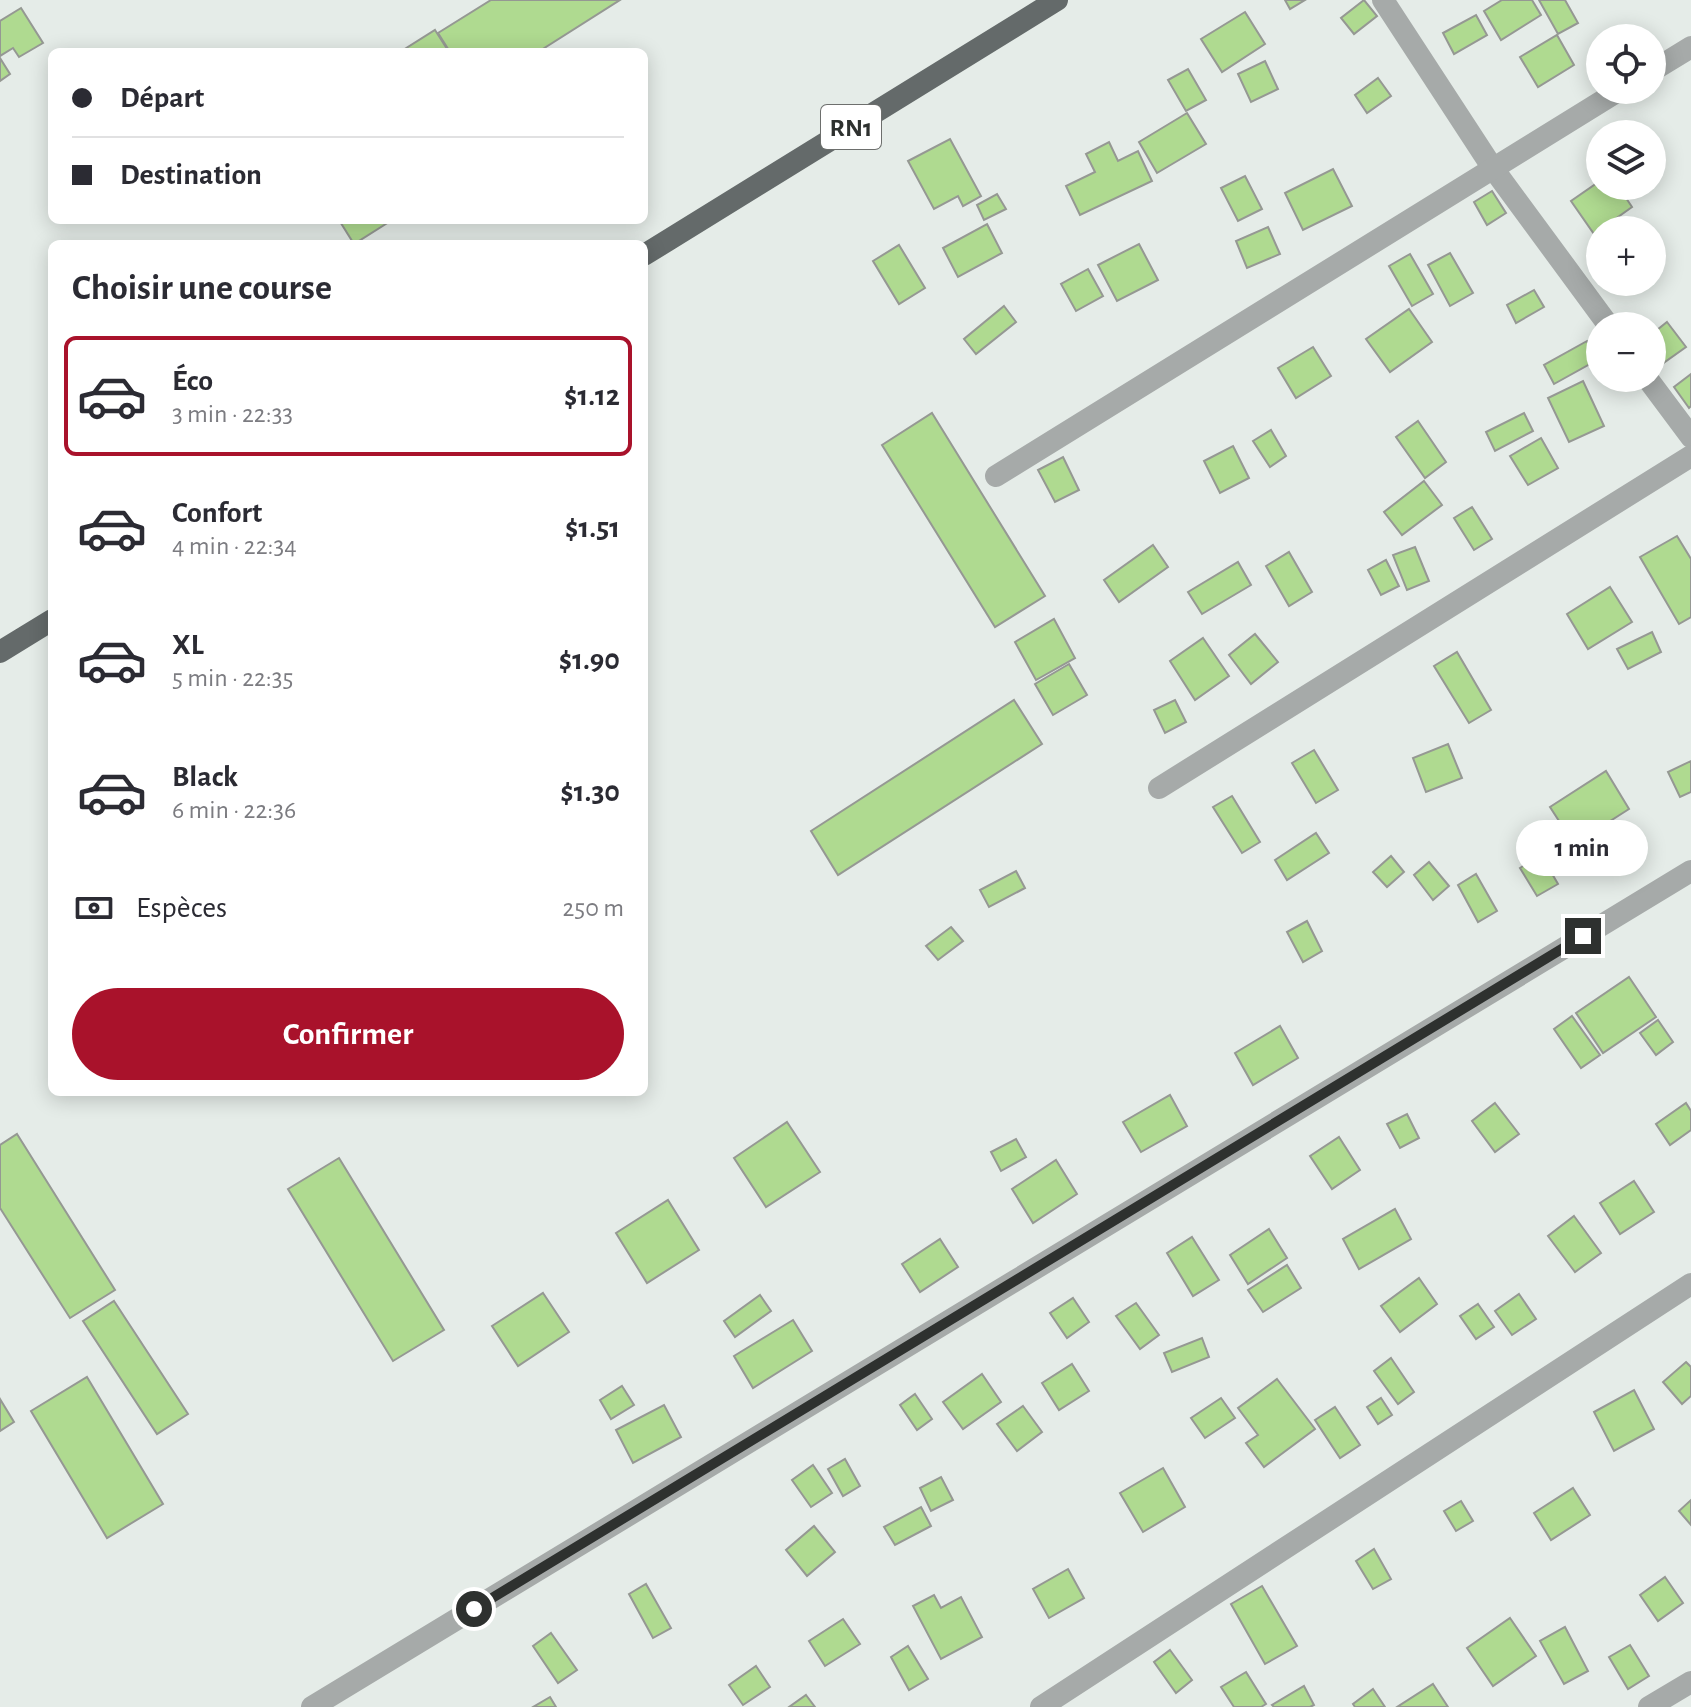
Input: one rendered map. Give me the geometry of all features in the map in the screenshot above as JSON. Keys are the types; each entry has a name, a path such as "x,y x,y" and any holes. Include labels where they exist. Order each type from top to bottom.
{"highway":[{"name":"RN1","path":"648,253 1057,0"},
{"path":"0,652 48,622"}],"street":[{"path":"1383,0 1492,167 1599,312"},
{"path":"1666,62 1691,47"},
{"path":"996,476 1597,104"},
{"path":"1657,392 1691,437"},
{"path":"1159,788 1691,456"},
{"path":"312,1707 1691,871"},
{"path":"1041,1707 1691,1284"},
{"path":"1649,1707 1691,1682"}],"building":[{"path":"491,0 620,0 544,48 447,48 438,33"},
{"path":"1285,0 1305,0 1290,9"},
{"path":"1364,0 1377,16 1354,34 1341,18"},
{"path":"1502,0 1532,0 1541,15 1501,40 1484,11"},
{"path":"1539,0 1565,0 1578,23 1558,34"},
{"path":"21,8 43,43 19,57 13,48 0,56 0,21"},
{"path":"1245,12 1265,44 1222,72 1201,39"},
{"path":"1476,15 1487,35 1454,54 1443,33"},
{"path":"435,30 446,48 406,48"},
{"path":"1557,35 1574,65 1538,87 1520,57"},
{"path":"0,58 10,74 0,81"},
{"path":"1265,61 1278,89 1251,102 1238,74"},
{"path":"1188,69 1206,100 1186,111 1168,80"},
{"path":"1378,78 1391,96 1367,113 1355,95"},
{"path":"1187,113 1206,144 1157,173 1139,142"},
{"path":"950,139 981,196 963,206 958,196 934,209 908,161"},
{"path":"1109,142 1118,161 1138,151 1152,181 1080,215 1066,186 1095,172 1086,154"},
{"path":"1333,169 1352,206 1303,230 1285,193"},
{"path":"1245,176 1262,209 1238,221 1221,188"},
{"path":"1492,191 1506,213 1487,225 1474,202"},
{"path":"1586,191 1586,200 1627,200 1632,207 1619,216 1586,216 1586,223 1571,201"},
{"path":"997,194 1006,209 984,220 977,205"},
{"path":"342,224 386,224 360,240 352,240"},
{"path":"987,224 1002,253 958,277 943,248"},
{"path":"1268,227 1280,254 1247,268 1236,241"},
{"path":"1139,244 1158,280 1117,301 1098,265"},
{"path":"899,245 925,288 899,304 873,261"},
{"path":"1450,253 1473,293 1450,306 1428,265"},
{"path":"1410,254 1433,294 1412,306 1389,266"},
{"path":"1088,269 1103,296 1076,311 1061,284"},
{"path":"1534,290 1544,307 1516,323 1507,305"},
{"path":"1004,306 1016,322 976,354 964,339"},
{"path":"1409,309 1432,342 1390,372 1366,339"},
{"path":"1666,323 1686,347 1666,361"},
{"path":"1586,342 1586,366 1554,384 1544,365"},
{"path":"1313,347 1331,376 1296,398 1278,368"},
{"path":"1691,374 1691,406 1689,408 1674,387"},
{"path":"1583,381 1604,426 1569,442 1548,398"},
{"path":"932,413 1045,596 995,627 882,445"},
{"path":"1524,413 1533,431 1495,451 1486,432"},
{"path":"1418,421 1446,462 1425,478 1396,437"},
{"path":"1271,430 1286,456 1270,467 1253,441"},
{"path":"1541,438 1558,468 1528,485 1510,456"},
{"path":"1233,446 1249,478 1220,493 1204,461"},
{"path":"1063,457 1079,490 1055,502 1038,470"},
{"path":"1424,481 1442,505 1402,535 1384,512"},
{"path":"1472,507 1492,539 1474,550 1454,518"},
{"path":"1677,536 1691,559 1691,617 1679,624 1640,557"},
{"path":"1153,545 1168,567 1119,602 1104,580"},
{"path":"1415,547 1429,581 1407,590 1393,555"},
{"path":"1289,552 1312,592 1289,606 1266,566"},
{"path":"1386,560 1399,586 1381,595 1368,570"},
{"path":"1238,562 1251,585 1202,614 1188,592"},
{"path":"1610,587 1632,622 1588,649 1567,614"},
{"path":"1054,619 1075,658 1036,680 1015,642"},
{"path":"1652,632 1661,652 1628,669 1617,649"},
{"path":"1255,634 1278,662 1251,684 1229,655"},
{"path":"1203,638 1229,676 1195,700 1170,661"},
{"path":"1457,652 1491,710 1469,723 1434,666"},
{"path":"1069,664 1087,695 1053,715 1035,684"},
{"path":"1014,700 1042,744 838,875 811,831"},
{"path":"1175,700 1186,722 1165,733 1154,710"},
{"path":"1448,744 1462,778 1426,792 1413,758"},
{"path":"1314,750 1338,790 1316,803 1292,763"},
{"path":"1691,761 1691,792 1680,797 1668,772"},
{"path":"1606,771 1629,809 1574,844 1550,807"},
{"path":"1232,796 1260,842 1242,853 1213,807"},
{"path":"1556,825 1580,861 1564,873 1540,835"},
{"path":"1316,833 1329,853 1287,880 1275,860"},
{"path":"1541,855 1558,884 1537,896 1520,868"},
{"path":"1391,856 1404,872 1387,887 1373,872"},
{"path":"1429,862 1449,886 1433,900 1414,875"},
{"path":"1016,871 1025,888 989,907 980,890"},
{"path":"1476,874 1497,911 1478,922 1458,885"},
{"path":"1307,921 1322,951 1303,962 1287,932"},
{"path":"951,927 963,941 938,960 926,946"},
{"path":"1629,977 1656,1017 1603,1053 1576,1013"},
{"path":"1572,1016 1600,1055 1581,1068 1554,1029"},
{"path":"1658,1020 1673,1042 1656,1055 1640,1033"},
{"path":"1280,1026 1298,1058 1253,1085 1235,1053"},
{"path":"1170,1095 1187,1126 1141,1152 1123,1122"},
{"path":"1495,1103 1519,1134 1495,1152 1472,1121"},
{"path":"1686,1103 1691,1111 1691,1130 1670,1145 1656,1124"},
{"path":"1407,1114 1419,1138 1400,1148 1387,1124"},
{"path":"787,1122 820,1172 766,1207 734,1158"},
{"path":"17,1134 115,1290 70,1318 0,1208 0,1145"},
{"path":"1339,1137 1360,1170 1332,1189 1310,1156"},
{"path":"1016,1139 1026,1157 1001,1171 991,1152"},
{"path":"339,1158 444,1330 393,1361 288,1189"},
{"path":"1056,1160 1077,1194 1033,1223 1012,1189"},
{"path":"1634,1181 1654,1212 1620,1234 1600,1203"},
{"path":"668,1200 699,1250 647,1283 616,1233"},
{"path":"1395,1209 1411,1239 1359,1269 1343,1239"},
{"path":"1574,1216 1601,1253 1575,1272 1548,1236"},
{"path":"1269,1229 1287,1258 1248,1284 1230,1255"},
{"path":"1192,1237 1219,1280 1193,1296 1167,1253"},
{"path":"940,1239 958,1267 920,1292 902,1264"},
{"path":"1287,1265 1301,1288 1263,1312 1248,1290"},
{"path":"1419,1278 1437,1304 1400,1332 1381,1306"},
{"path":"543,1293 569,1332 518,1366 492,1326"},
{"path":"1519,1294 1536,1319 1512,1335 1495,1311"},
{"path":"760,1295 771,1311 735,1337 724,1321"},
{"path":"1073,1298 1089,1322 1067,1338 1050,1313"},
{"path":"114,1301 188,1414 157,1434 83,1321"},
{"path":"1136,1303 1159,1335 1140,1349 1116,1316"},
{"path":"1478,1304 1494,1327 1476,1339 1460,1316"},
{"path":"793,1320 812,1351 753,1388 734,1356"},
{"path":"1202,1338 1209,1357 1172,1372 1164,1353"},
{"path":"1391,1358 1414,1392 1398,1404 1374,1371"},
{"path":"1686,1362 1691,1367 1691,1396 1682,1404 1663,1382"},
{"path":"1072,1364 1089,1391 1059,1410 1042,1383"},
{"path":"982,1374 1001,1402 963,1429 943,1402"},
{"path":"87,1377 163,1504 107,1538 31,1411"},
{"path":"1277,1379 1315,1429 1264,1467 1246,1443 1258,1435 1238,1408"},
{"path":"622,1386 634,1405 611,1419 600,1400"},
{"path":"1634,1390 1654,1429 1614,1451 1594,1412"},
{"path":"915,1394 932,1419 917,1430 900,1405"},
{"path":"1221,1398 1235,1418 1205,1438 1191,1418"},
{"path":"1381,1398 1392,1415 1378,1424 1367,1407"},
{"path":"0,1399 14,1422 0,1431"},
{"path":"664,1405 681,1437 633,1463 616,1430"},
{"path":"1023,1406 1042,1432 1017,1451 997,1424"},
{"path":"1335,1407 1360,1445 1340,1458 1315,1420"},
{"path":"845,1459 860,1486 843,1496 828,1469"},
{"path":"813,1465 832,1493 811,1507 792,1480"},
{"path":"1163,1468 1185,1507 1143,1532 1120,1493"},
{"path":"941,1477 953,1500 931,1511 920,1488"},
{"path":"1573,1488 1590,1515 1551,1540 1534,1513"},
{"path":"1691,1500 1691,1525 1679,1511"},
{"path":"1461,1501 1473,1521 1456,1531 1444,1511"},
{"path":"921,1507 931,1526 895,1545 884,1527"},
{"path":"814,1526 835,1552 807,1576 786,1550"},
{"path":"1374,1549 1391,1579 1373,1589 1356,1561"},
{"path":"1068,1569 1084,1598 1049,1618 1033,1589"},
{"path":"1665,1577 1683,1603 1658,1621 1640,1595"},
{"path":"646,1584 671,1628 653,1638 629,1594"},
{"path":"1262,1586 1297,1646 1265,1664 1231,1604"},
{"path":"934,1595 941,1608 961,1597 982,1637 941,1659 913,1606"},
{"path":"1510,1618 1536,1656 1493,1686 1467,1648"},
{"path":"843,1619 860,1644 825,1666 809,1641"},
{"path":"1565,1627 1588,1671 1564,1684 1540,1641"},
{"path":"551,1633 577,1670 558,1683 533,1646"},
{"path":"1630,1645 1649,1676 1628,1689 1609,1657"},
{"path":"908,1646 928,1679 909,1690 891,1657"},
{"path":"1170,1650 1192,1680 1176,1693 1154,1662"},
{"path":"756,1666 770,1687 743,1705 729,1685"},
{"path":"1246,1672 1266,1704 1261,1707 1234,1707 1221,1687"},
{"path":"1433,1684 1448,1707 1397,1707"},
{"path":"1304,1686 1314,1705 1272,1705"},
{"path":"1373,1689 1385,1707 1355,1707 1353,1704"},
{"path":"806,1695 815,1707 789,1707"},
{"path":"550,1697 556,1707 533,1707"}],"route":[{"path":"474,1609 1583,936"}]}
